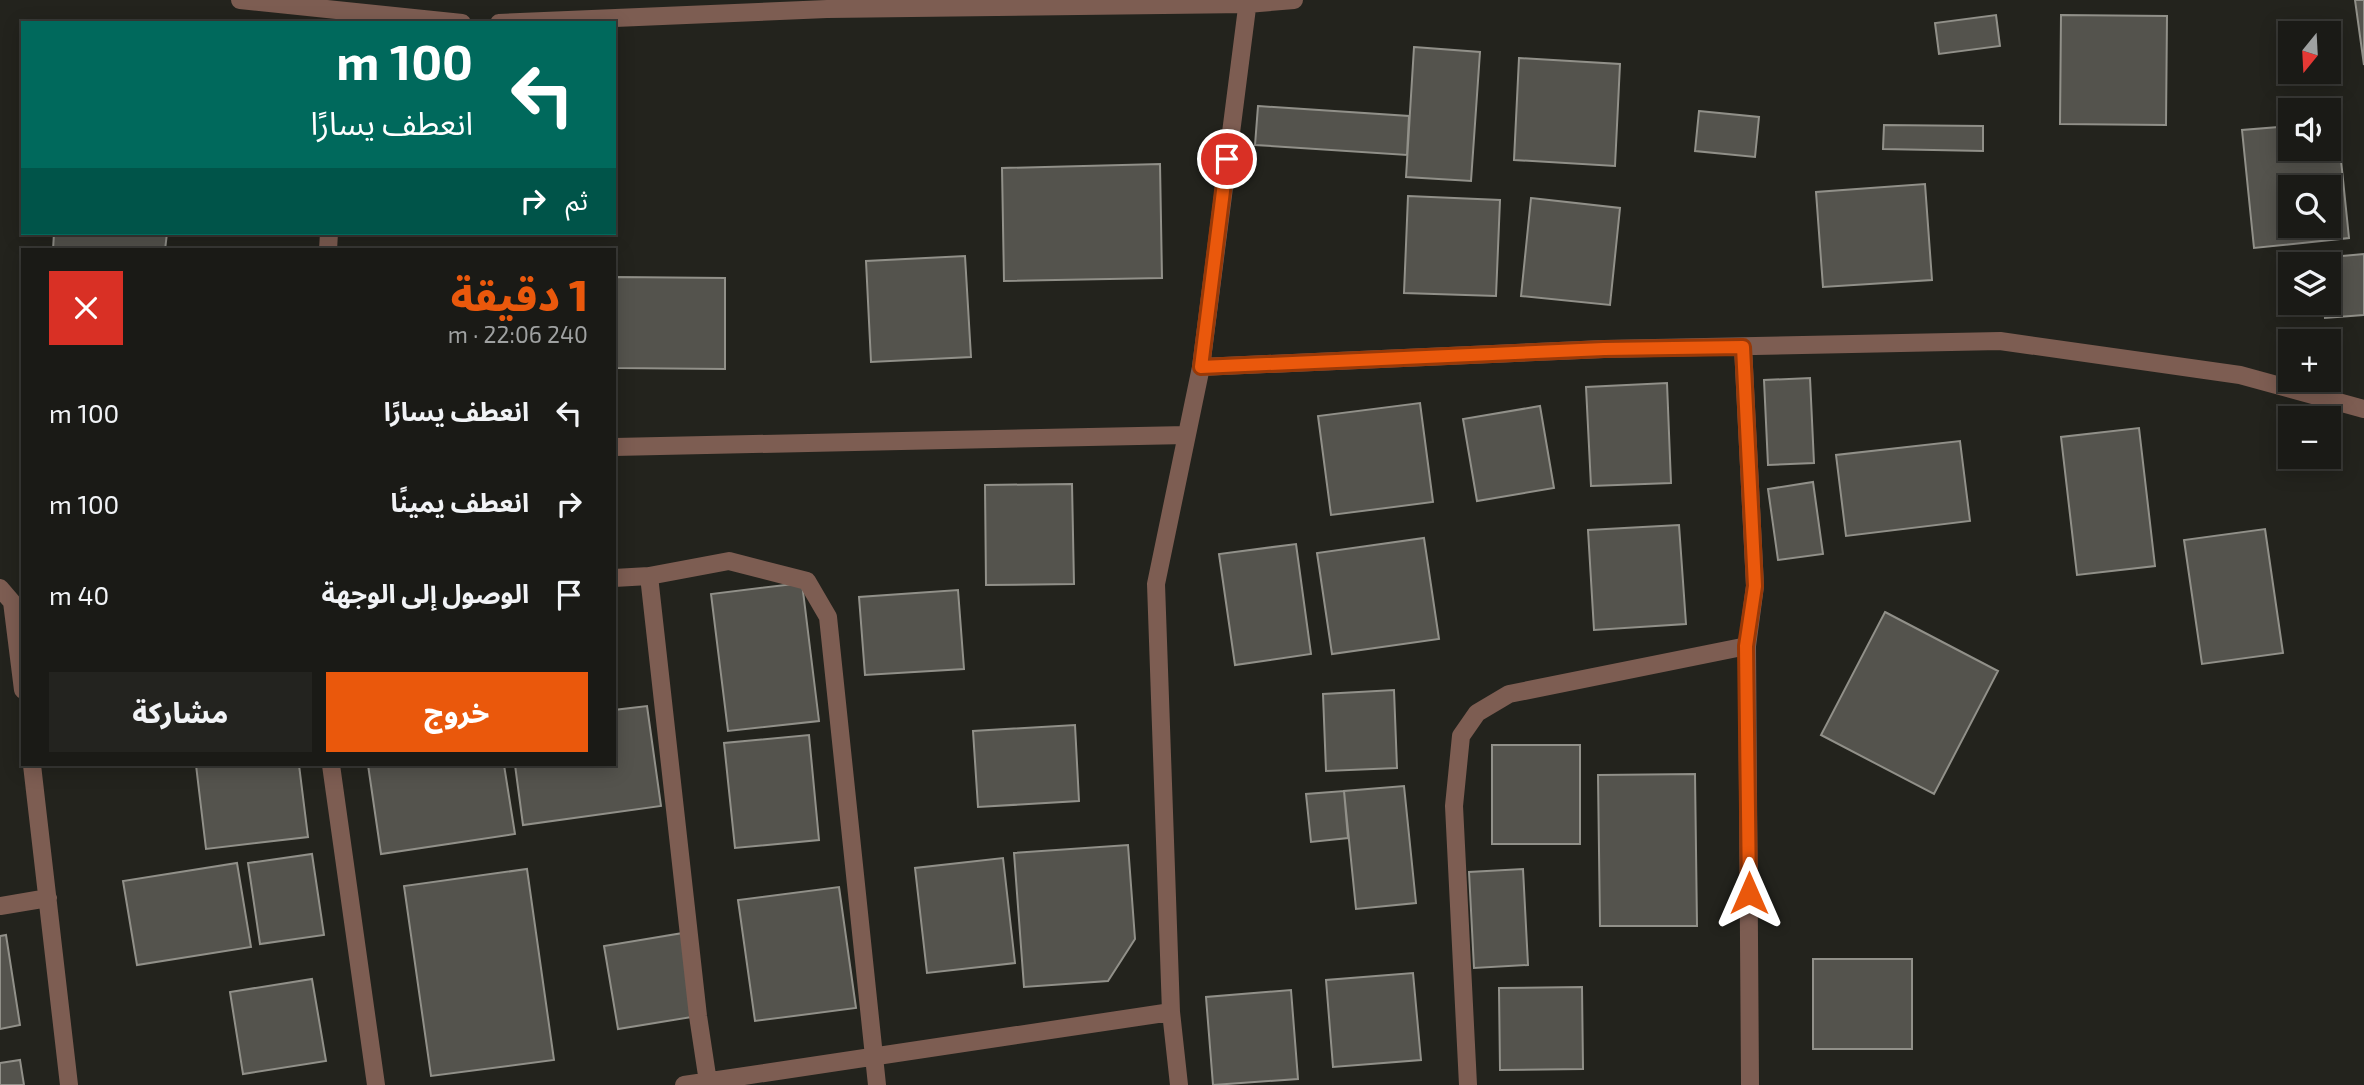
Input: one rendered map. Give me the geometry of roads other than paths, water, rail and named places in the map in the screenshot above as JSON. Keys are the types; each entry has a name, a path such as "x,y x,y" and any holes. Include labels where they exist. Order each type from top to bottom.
{"street":[{"path":"240,0 345,17 423,21"},
{"path":"546,21 827,9 1294,0"},
{"path":"1180,1085 1171,1012 1156,584 1201,367 1247,2"},
{"path":"1201,367 1604,349 2000,341 2240,375 2364,409"},
{"path":"1743,347 1755,586 1746,646 1750,1085"},
{"path":"616,447 1187,435"},
{"path":"616,578 649,576 729,561 807,581 828,617 877,1085"},
{"path":"649,576 698,1016 708,1082"},
{"path":"12,595 21,673"},
{"path":"1468,1085 1454,806 1461,736 1477,713 1508,694 1746,646"},
{"path":"32,766 69,1085"},
{"path":"331,766 376,1085"},
{"path":"0,906 48,898"},
{"path":"684,1085 1171,1012"}]}
